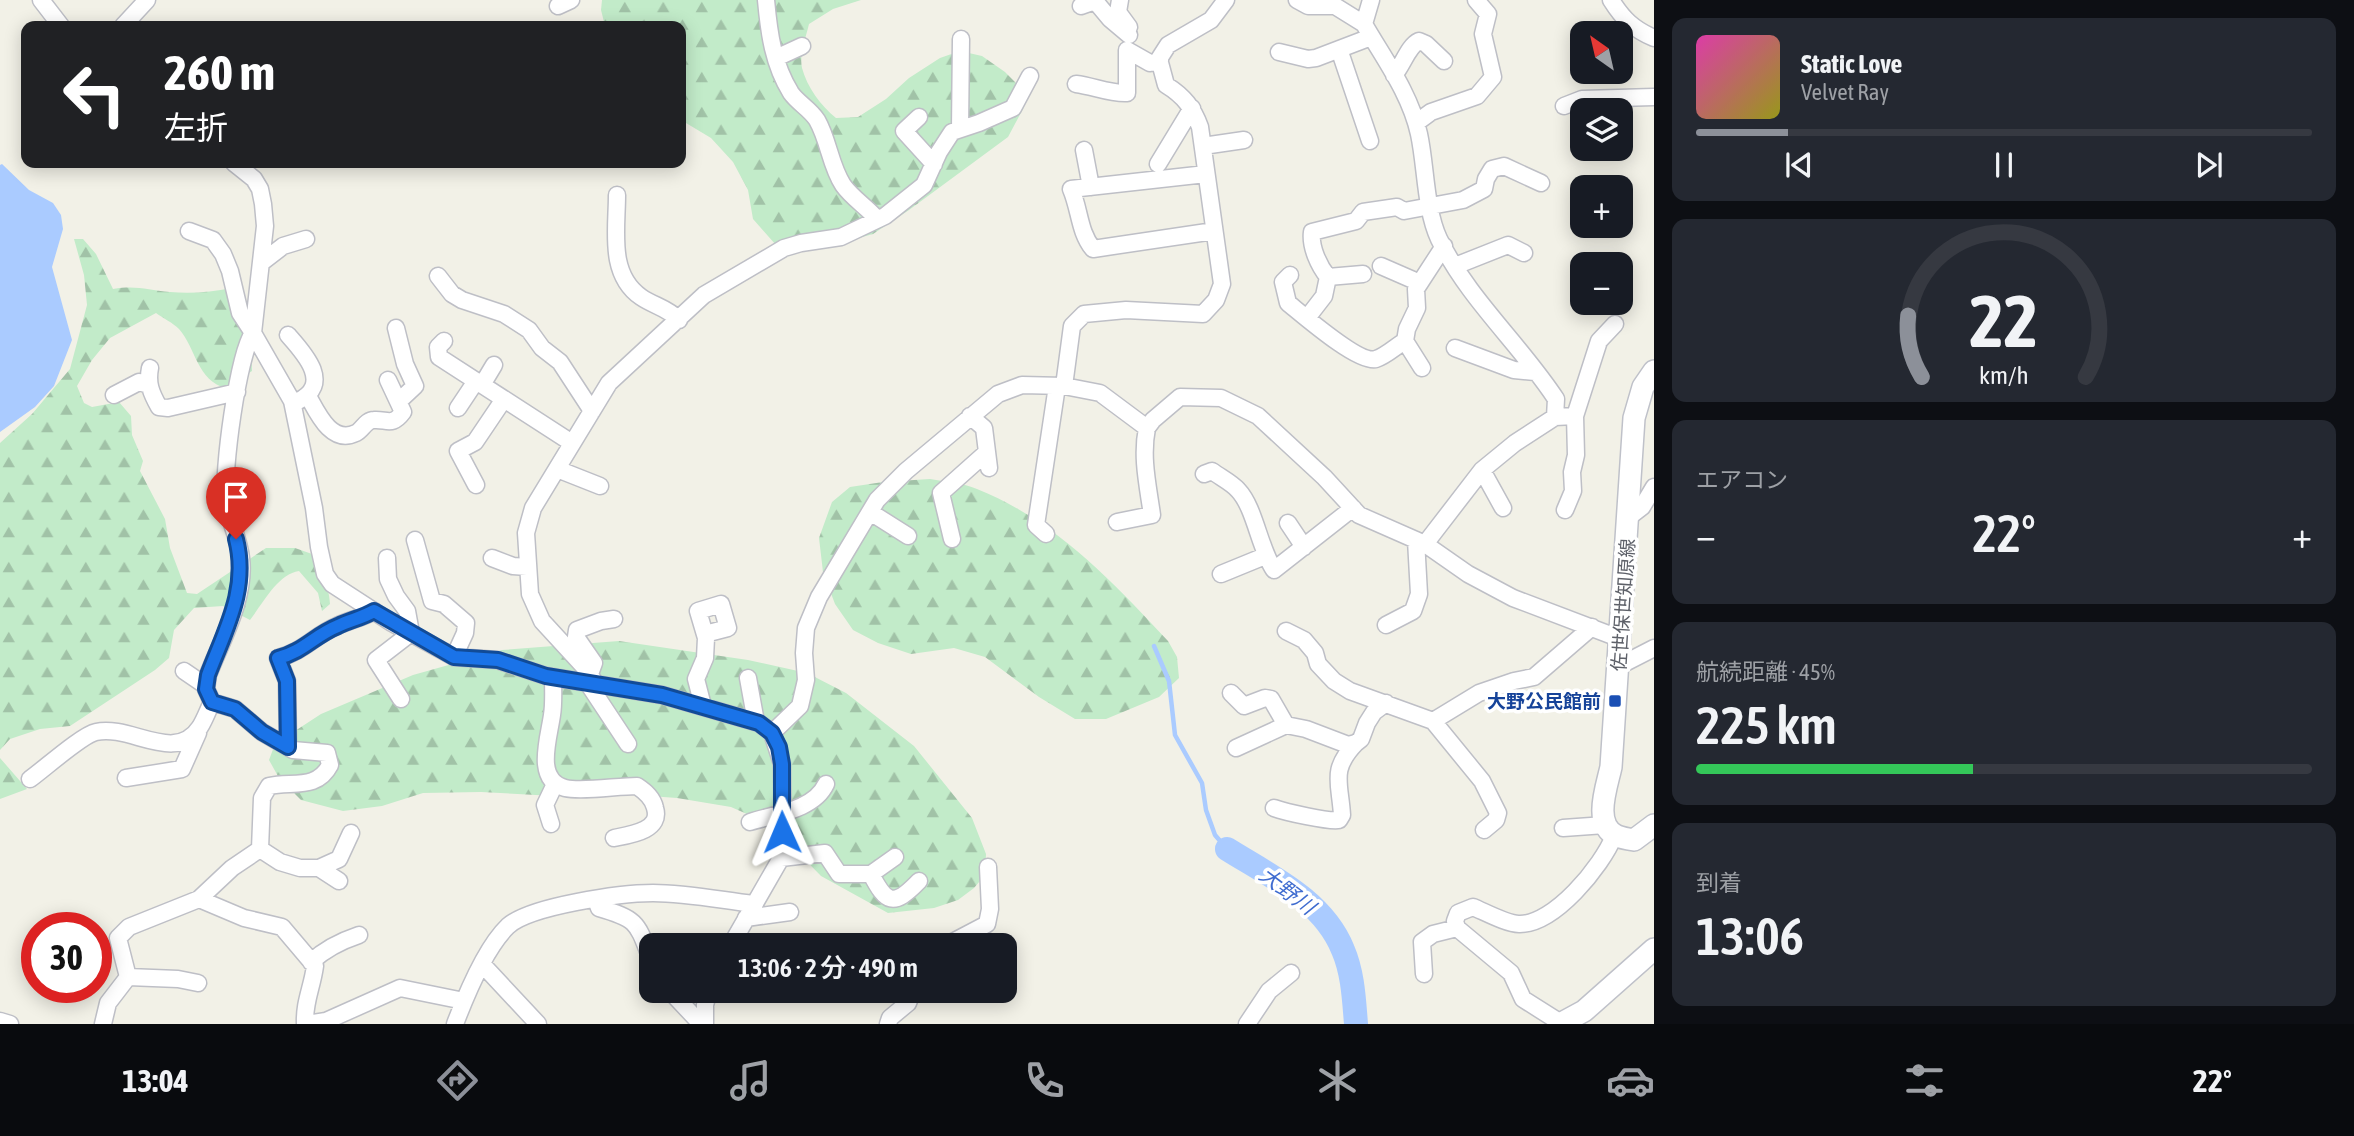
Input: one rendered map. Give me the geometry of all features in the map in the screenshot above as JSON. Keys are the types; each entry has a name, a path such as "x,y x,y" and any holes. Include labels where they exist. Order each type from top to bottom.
{"main road":[{"name":"佐世保世知原線","path":"1610,830 1602,805 1611,767 1634,418 1643,387 1654,372"},
{"path":"1610,830 1634,840 1654,825"},
{"path":"1560,1024 1584,1011 1654,948"}],"street":[{"path":"41,0 57,21"},
{"path":"127,21 143,4 151,8 160,0"},
{"path":"1076,84 1095,86 1115,94 1127,93 1130,28 1118,12 1120,0"},
{"path":"1046,534 1036,525 1072,326 1084,314 1126,310 1203,314 1216,300 1222,284 1200,127 1192,108 1180,94 1166,85 1160,61 1168,45 1211,20 1226,0"},
{"path":"1297,0 1308,6 1335,6 1367,30 1405,92 1416,123 1438,237 1482,307 1556,399 1555,417"},
{"path":"1279,52 1308,59 1339,49 1367,30 1371,0"},
{"path":"1416,123 1430,112 1477,96 1493,77 1483,34 1488,14 1476,0"},
{"path":"1611,0 1633,29 1654,37"},
{"path":"768,1 770,37 792,95 814,116 824,134 832,166 844,187 877,219"},
{"path":"1081,6 1095,1 1128,43 1150,63 1160,61"},
{"path":"960,129 961,39"},
{"path":"1394,75 1403,65 1413,44 1419,41 1444,61"},
{"path":"776,58 802,46"},
{"path":"1339,49 1370,141"},
{"path":"628,744 591,680 542,621 530,594 526,533 533,508 572,443 609,383 704,295 784,248 841,237 877,219 924,185 952,132 1013,108 1030,76"},
{"path":"1633,99 1654,97"},
{"path":"1564,106 1570,105"},
{"path":"1157,164 1192,108"},
{"path":"919,117 904,131 934,164"},
{"path":"1203,146 1244,140"},
{"path":"1084,149 1091,187"},
{"path":"1328,277 1320,267 1311,238 1312,233 1356,221 1363,212 1397,208 1404,211 1463,201 1484,189 1492,169 1504,166 1541,183"},
{"path":"126,778 182,769 212,702 206,686 208,675 239,596 242,559 226,500 227,463 246,344 253,333 265,226 260,189 243,168"},
{"path":"1206,174 1071,189 1078,205 1084,237 1093,249 1214,231"},
{"path":"617,194 616,252 619,270 626,284 642,298 671,312 678,320"},
{"path":"190,231 213,240 223,254 240,313 293,404 322,514 318,547 325,573 332,584 454,657 498,660 553,677 591,680 662,695 756,722 772,733 779,747 782,764 783,850 781,859 738,933"},
{"path":"261,263 283,246 306,239"},
{"path":"1455,266 1508,245 1524,253"},
{"path":"1422,368 1405,341 1407,329 1417,308 1416,289 1444,246"},
{"path":"1381,266 1420,283"},
{"path":"1328,277 1363,274"},
{"path":"1290,275 1283,282 1288,303 1366,359 1376,359 1405,341"},
{"path":"438,276 453,294 462,300 504,314 529,330 542,348 560,362 592,411"},
{"path":"1307,318 1324,296 1328,277"},
{"path":"1565,510 1573,491 1572,472 1576,455 1574,416 1599,341 1615,324"},
{"path":"396,328 405,364 415,386 399,401"},
{"path":"288,335 308,358 315,383 308,396 293,404"},
{"path":"444,341 438,347 439,356 572,443"},
{"path":"1455,348 1514,370 1535,372"},
{"path":"458,408 494,365"},
{"path":"150,368 149,385 159,407 168,408 237,392"},
{"path":"308,396 326,426 345,435 356,433 374,420 389,422 403,412 388,380"},
{"path":"114,395 139,382 149,385"},
{"path":"772,733 800,706 806,680 806,628 819,597 877,500 970,416 998,394 1022,385 1060,386 1100,393 1147,428"},
{"path":"1117,522 1152,515 1144,463 1147,428 1180,397 1221,398 1258,416 1324,477 1359,515 1421,542 1468,574 1513,598 1621,639"},
{"path":"476,485 458,451 475,442 504,399"},
{"path":"952,539 941,494 988,460 984,428 970,416"},
{"path":"1386,625 1413,611 1419,594 1421,542 1482,470 1515,443 1555,417 1574,416"},
{"path":"557,468 600,486"},
{"path":"1482,470 1503,508"},
{"path":"1203,474 1212,471 1239,490 1265,556 1274,570 1353,508"},
{"path":"1629,517 1642,507 1654,487"},
{"path":"870,512 908,536"},
{"path":"1288,523 1304,547"},
{"path":"415,540 432,601 444,604 466,623 465,633 454,657"},
{"path":"1221,574 1265,556"},
{"path":"387,558 388,579 407,611 411,633"},
{"path":"492,558 513,566 527,567"},
{"path":"288,747 287,681 278,658 294,654 336,626 358,620 374,611"},
{"path":"591,680 594,663 576,637 577,630 614,619"},
{"path":"1433,721 1479,693 1534,677 1592,627"},
{"path":"1286,631 1304,640 1315,653 1318,664 1334,681 1350,691 1433,721 1482,781 1498,813 1496,820 1484,830"},
{"path":"401,699 376,660 411,633"},
{"path":"703,706 696,679 705,658 705,634"},
{"path":"1619,666 1654,648"},
{"path":"184,671 206,686"},
{"path":"553,677 552,713 546,746 549,776 555,784 568,789 637,786 646,792 655,805 657,816 652,826 633,835 614,838"},
{"path":"748,678 756,722"},
{"path":"1231,693 1244,706 1265,698 1271,699 1286,725"},
{"path":"212,702 235,709 262,732 293,750 327,752 330,765 326,774 316,781 269,786 262,799 260,849"},
{"path":"1274,808 1288,814 1306,814 1339,820 1342,815 1338,775 1340,762 1361,739 1374,712 1387,704"},
{"path":"1236,748 1286,725 1306,729 1348,745 1356,743"},
{"path":"30,779 92,733 110,730 174,745 187,741 200,728"},
{"path":"551,824 545,805 555,784"},
{"path":"750,822 772,815 782,815 821,794 826,784"},
{"path":"1560,1024 1523,999 1511,974 1457,928 1455,921 1458,913 1473,907 1517,924 1538,920 1562,903 1589,876 1609,850 1610,830 1563,828"},
{"path":"260,849 280,862 319,868 339,859 351,833"},
{"path":"128,976 119,946 118,938 121,932 129,926 200,899 232,868 260,849"},
{"path":"781,859 825,853 839,874 871,874 895,857"},
{"path":"970,933 987,924 990,909 988,867"},
{"path":"319,868 339,881"},
{"path":"871,874 883,896 890,899 901,896 919,881"},
{"path":"455,1024 482,964 508,926 534,911 650,893 750,911 790,912"},
{"path":"200,899 244,918 282,927 314,966 312,985 304,1005 306,1024 326,1021 400,988 464,1000"},
{"path":"596,900 599,908 632,919 641,933"},
{"path":"1424,974 1422,942 1433,934 1457,928"},
{"path":"311,962 350,933"},
{"path":"482,964 538,1024"},
{"path":"1247,1024 1269,991 1291,973"},
{"path":"128,976 198,983"},
{"path":"103,1024 108,1003 128,976"},
{"path":"682,1003 703,1024"},
{"path":"703,1024 706,1003"},
{"path":"888,1024 890,1018 908,1003"},
{"path":"0,1021 10,1024"}],"green space":[{"path":"602,0 861,0 833,9 809,24 803,46 801,63 807,82 820,102 836,118 858,117 886,99 909,78 940,58 960,51 982,56 1005,72 1020,87 1024,107 1008,137 873,234 834,245 776,245 753,219 748,190 733,162 711,138 686,123 686,21 604,21"},
{"path":"74,239 83,239 96,254 113,289 135,288 186,293 232,288 251,343 252,371 226,388 209,379 179,329 156,313 110,338 92,360 77,386 84,403 92,407 119,402 131,416 132,435 143,461 140,471 165,519 170,548 187,593 197,594 266,548 295,548 312,554 326,584 330,604 322,611 318,593 299,571 291,573 278,583 250,620 223,606 194,608 174,630 169,658 155,670 70,726 40,729 10,739 0,750 0,443 32,414 70,369 87,305 84,275"},
{"path":"930,479 977,489 1005,502 1032,517 1081,554 1126,596 1168,641 1177,657 1179,678 1159,697 1106,719 1075,719 1039,697 985,657 954,648 911,654 878,643 853,630 835,604 823,572 819,538 832,502 850,487"},
{"path":"619,641 748,660 807,673 846,693 914,746 972,818 986,854 985,875 958,900 934,908 888,913 821,876 770,824 731,807 677,798 622,794 554,796 481,792 423,793 382,806 343,811 301,800 279,778 269,760 275,744 321,714 413,675 502,650"},
{"path":"0,758 27,789 0,799"}],"water":[{"path":"0,165 29,190 53,203 61,215 63,229 52,267 72,340 54,386 35,407 0,432"}],"waterway":[{"path":"1154,646 1169,681 1175,735 1202,783 1206,810 1215,835 1227,849"},
{"name":"大野川","path":"1227,849 1294,891 1309,903 1334,932 1349,968 1356,1024"}],"place":[{"name":"大野公民館前","path":"1615,701"}],"route":[{"path":"236,539 242,559 239,596 208,675 206,689 212,702 235,709 262,732 288,747 287,681 278,658 294,654 336,626 358,620 374,611 454,657 498,660 546,676 662,695 759,723 772,733 779,747 782,764 782,832"}]}
